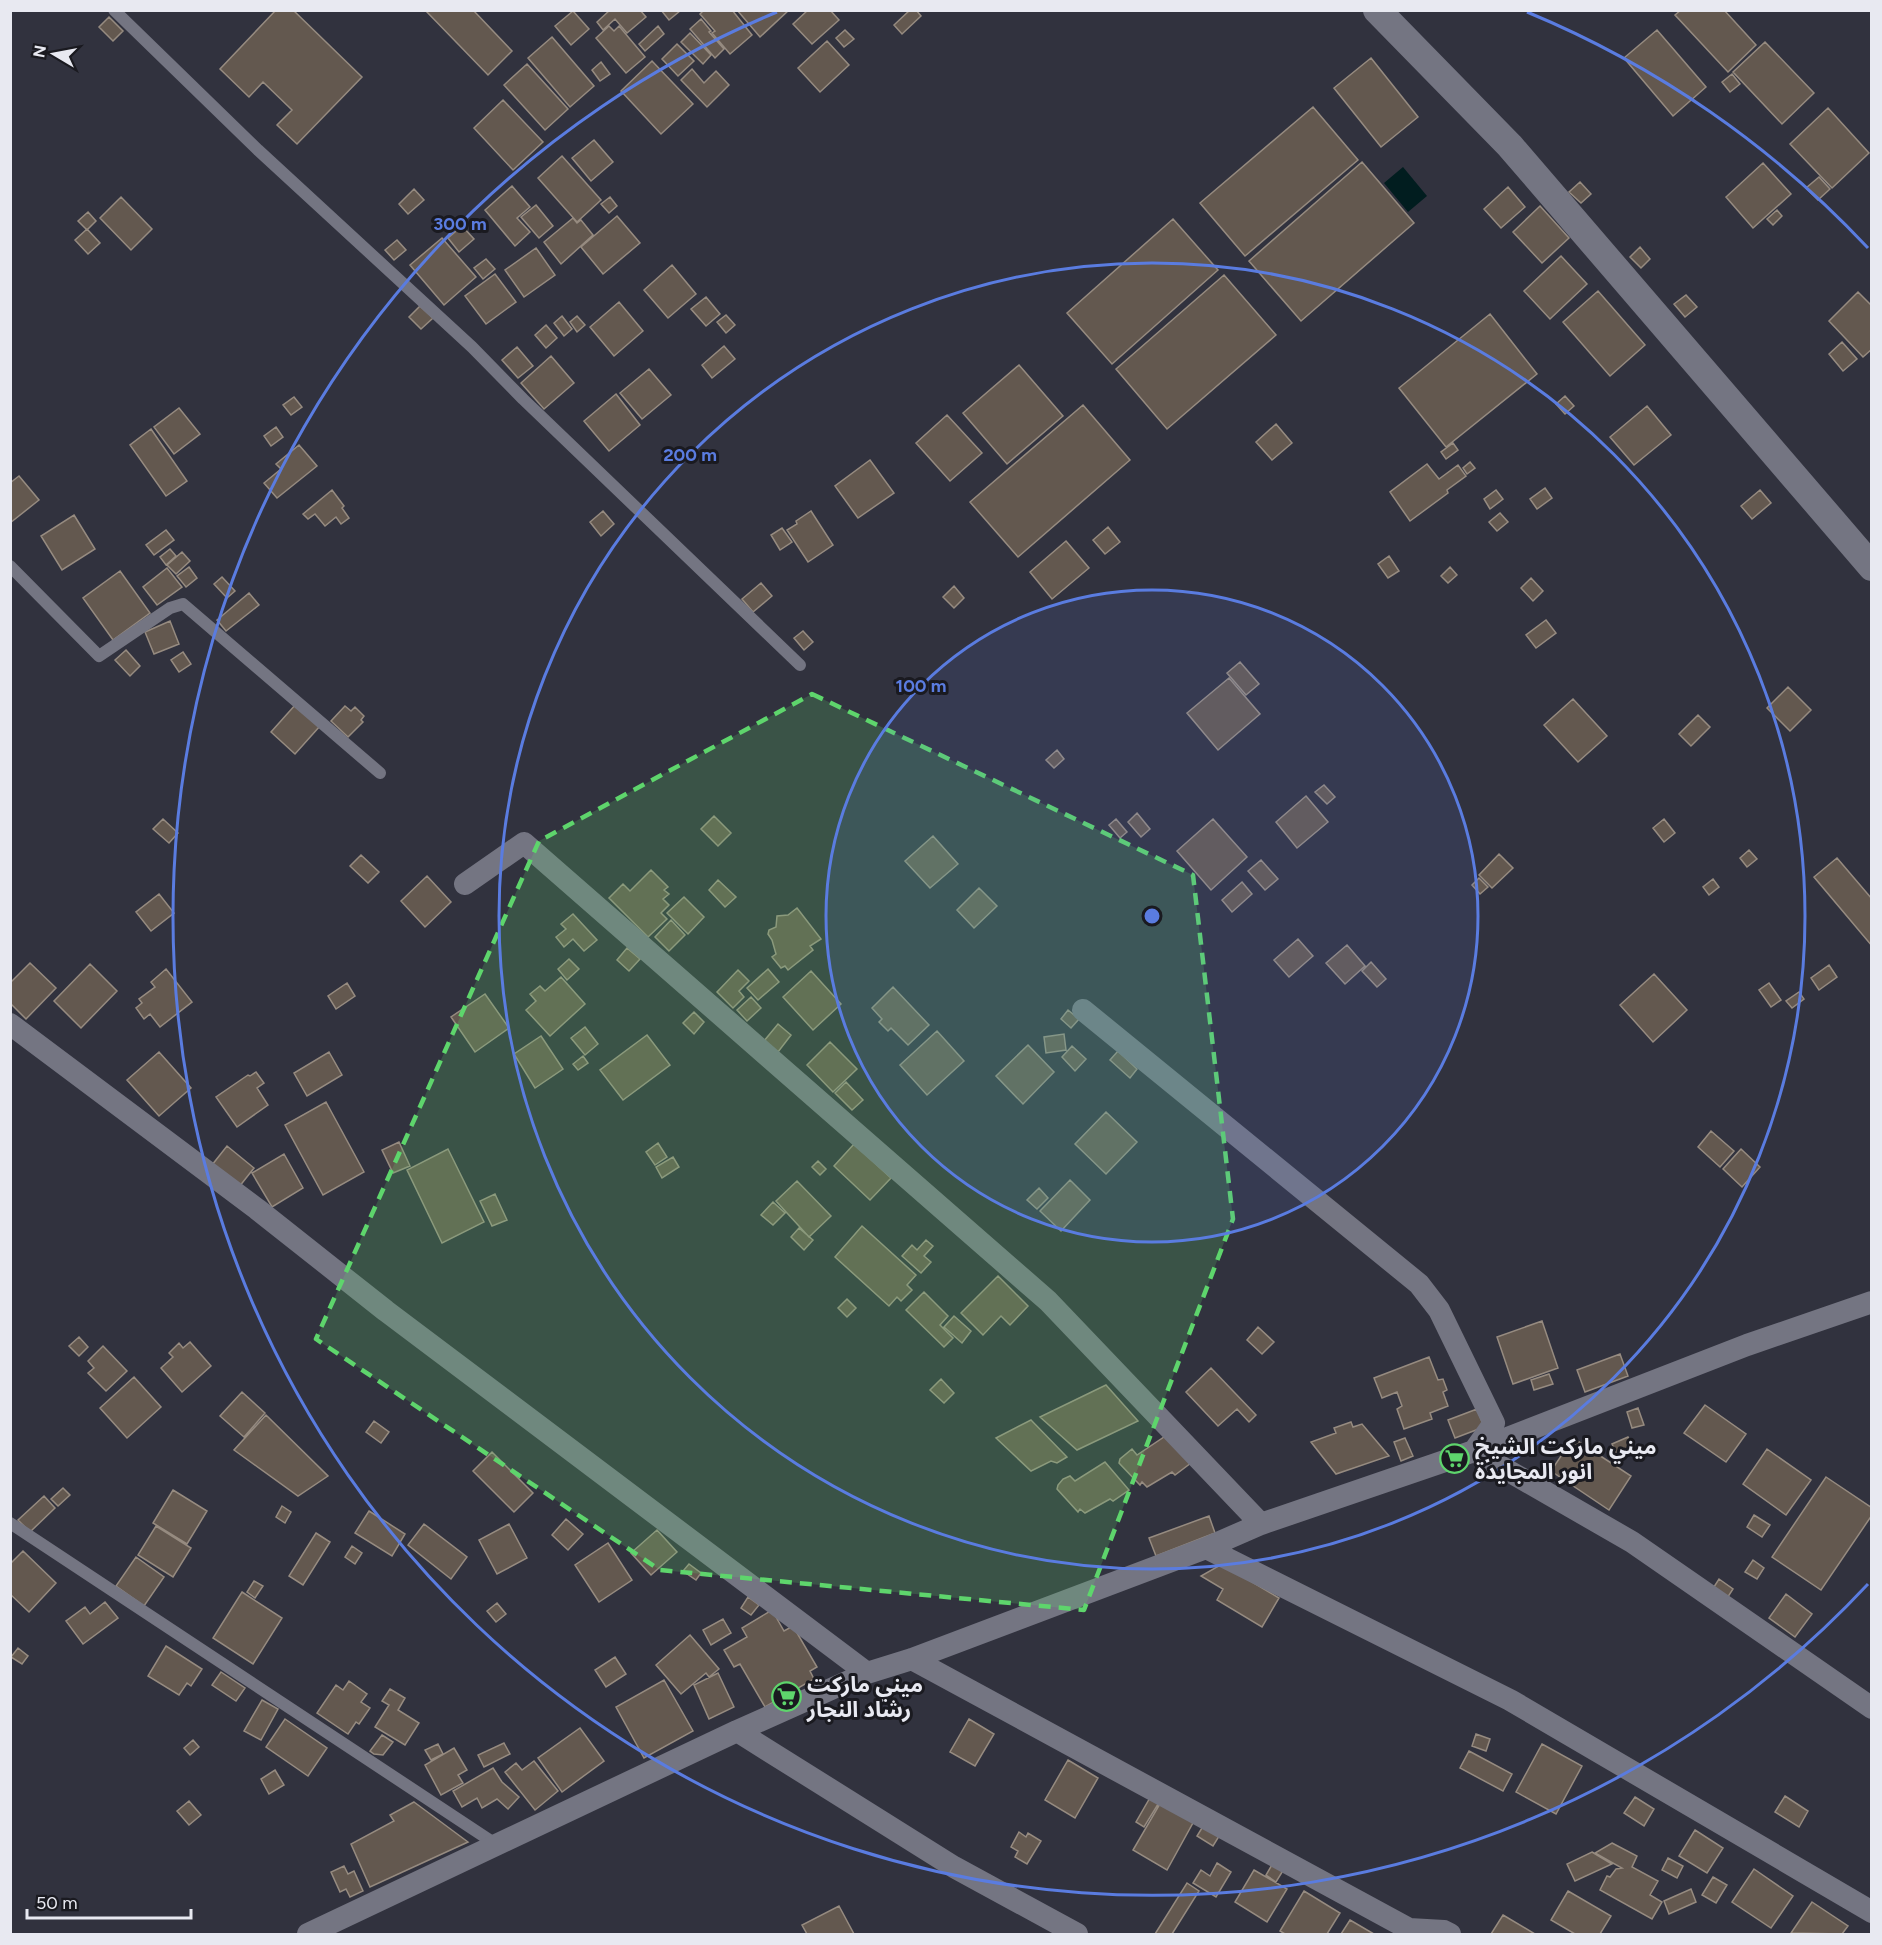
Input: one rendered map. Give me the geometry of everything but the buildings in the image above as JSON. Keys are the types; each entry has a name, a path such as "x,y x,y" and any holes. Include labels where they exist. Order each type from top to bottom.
{"street":[{"path":"1377,10 1510,146 1872,567"},
{"path":"465,884 524,843 1048,1301 1261,1524"},
{"path":"1083,1010 1419,1284 1439,1310 1494,1423 1474,1451"},
{"path":"10,1024 867,1673"},
{"path":"308,1935 737,1731 867,1673 912,1659 1206,1548 1261,1524 1474,1451 1725,1353 1872,1302"},
{"path":"1474,1451 1632,1542 1872,1708"},
{"path":"1206,1548 1510,1700 1872,1912"},
{"path":"912,1659 1409,1929 1444,1931 1450,1935"},
{"path":"737,1731 954,1867 1077,1935"}],"lane":[{"path":"114,10 258,150 471,347 800,665"},
{"path":"10,566 99,656 170,608 183,604 380,773"},
{"path":"10,1523 497,1845"}],"highlighted area":[{"path":"812,694 1193,875 1233,1219 1084,1610 660,1570 316,1339 539,841"}],"shaded area":[{"path":"1403,167 1427,196 1408,212 1384,183"}],"place":[{"name":"ميني ماركت الشيخ انور المجايدة","path":"1454,1459"},
{"name":"ميني ماركت رشاد النجار","path":"786,1697"}]}
